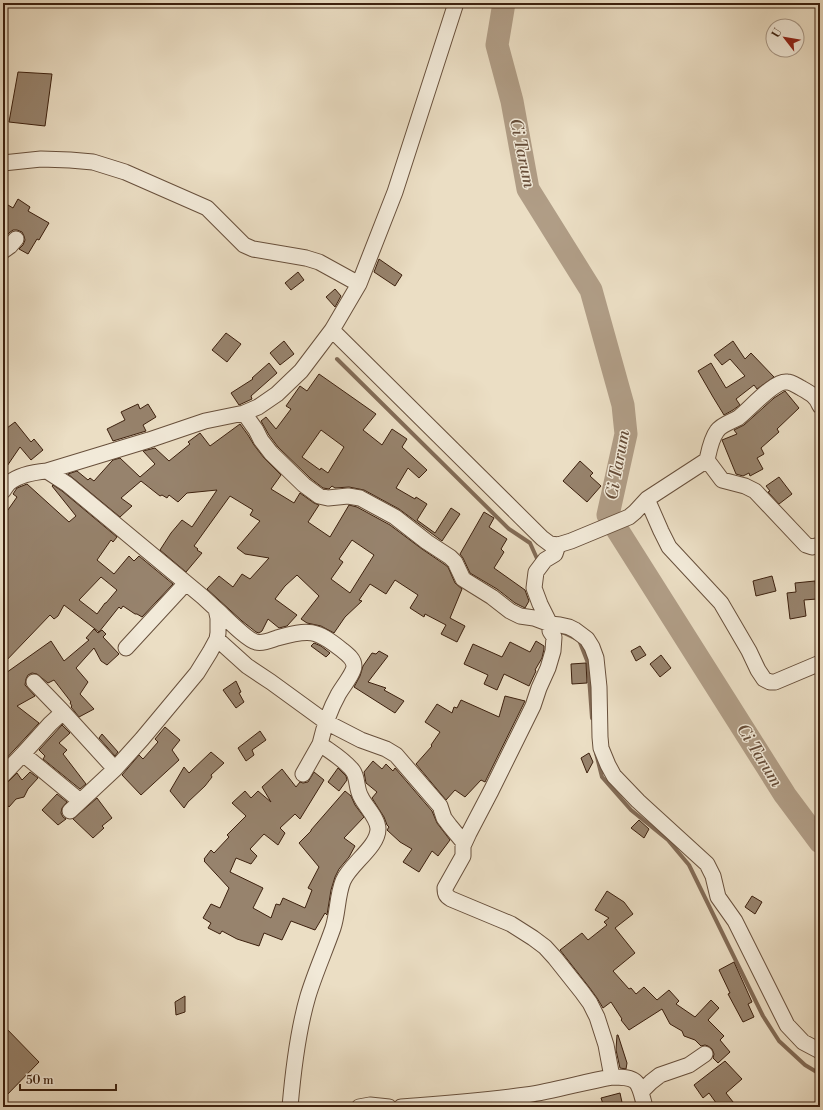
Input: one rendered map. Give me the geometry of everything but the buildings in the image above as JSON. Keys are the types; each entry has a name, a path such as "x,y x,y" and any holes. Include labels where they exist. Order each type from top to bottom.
{"street":[{"path":"3,491 9,483 34,472 47,471 149,440 205,421 244,413 258,407 277,394 301,371 332,330 359,284 395,192 456,3"},
{"path":"3,163 41,159 70,160 93,162 125,172 207,208 244,245 253,249 306,258 319,262 359,284"},
{"path":"3,251 16,239"},
{"path":"332,330 542,538 550,544 565,543 629,516 635,512 647,499 707,460 714,436 718,429 737,418 777,385 783,382 790,382 812,394 820,406"},
{"path":"244,413 271,453 304,485 319,496 328,498 348,496 360,498 395,517 427,542 450,557 455,562 462,578 515,614 569,627 587,639 596,658 599,687 601,748 614,776 638,801 707,864 713,876 718,897 735,921 787,1025 803,1042 820,1051"},
{"path":"707,460 722,480 745,486 755,491 806,545 812,547 820,545"},
{"path":"47,471 67,484 157,558 241,632 256,642 263,642 302,633 315,633 331,642 349,656 354,662 354,669 338,696 326,722 320,744 303,774"},
{"path":"647,499 669,547 721,603 749,650 764,679 770,682 775,682 820,663"},
{"path":"553,624 540,604 534,588 541,566 565,543"},
{"path":"126,648 185,584"},
{"path":"23,754 75,806 115,769 197,673 217,639 218,623 216,609"},
{"path":"553,624 550,631 554,637 553,651 533,706 464,843 463,856 446,888 446,895 451,899 511,924 539,942 555,958 582,992 594,1012 606,1045 612,1077"},
{"path":"217,639 247,666 326,722 361,740 386,749 396,755 440,806 444,818 464,843"},
{"path":"34,682 115,769"},
{"path":"3,776 50,724 63,712"},
{"path":"290,1107 302,1022 317,970 333,928 341,887 345,876 370,847 375,839 378,829 374,818 359,794 353,770 320,744"},
{"path":"641,1092 660,1075 689,1065 705,1054"},
{"path":"401,1107 525,1095 565,1088 612,1077 626,1077 637,1082 646,1107"},
{"path":"359,1107 370,1105 389,1107"}],"waterway":[{"name":"Ci Tarum","path":"504,3 497,45 512,101 528,189 591,290 623,405 626,434 608,515 785,795 820,842"},
{"path":"337,359 509,529 530,543 539,563"},
{"path":"562,632 579,640 588,663 592,718"},
{"path":"596,753 602,777 631,810 668,840 689,865 763,1016 779,1041 805,1065 820,1074"}]}
